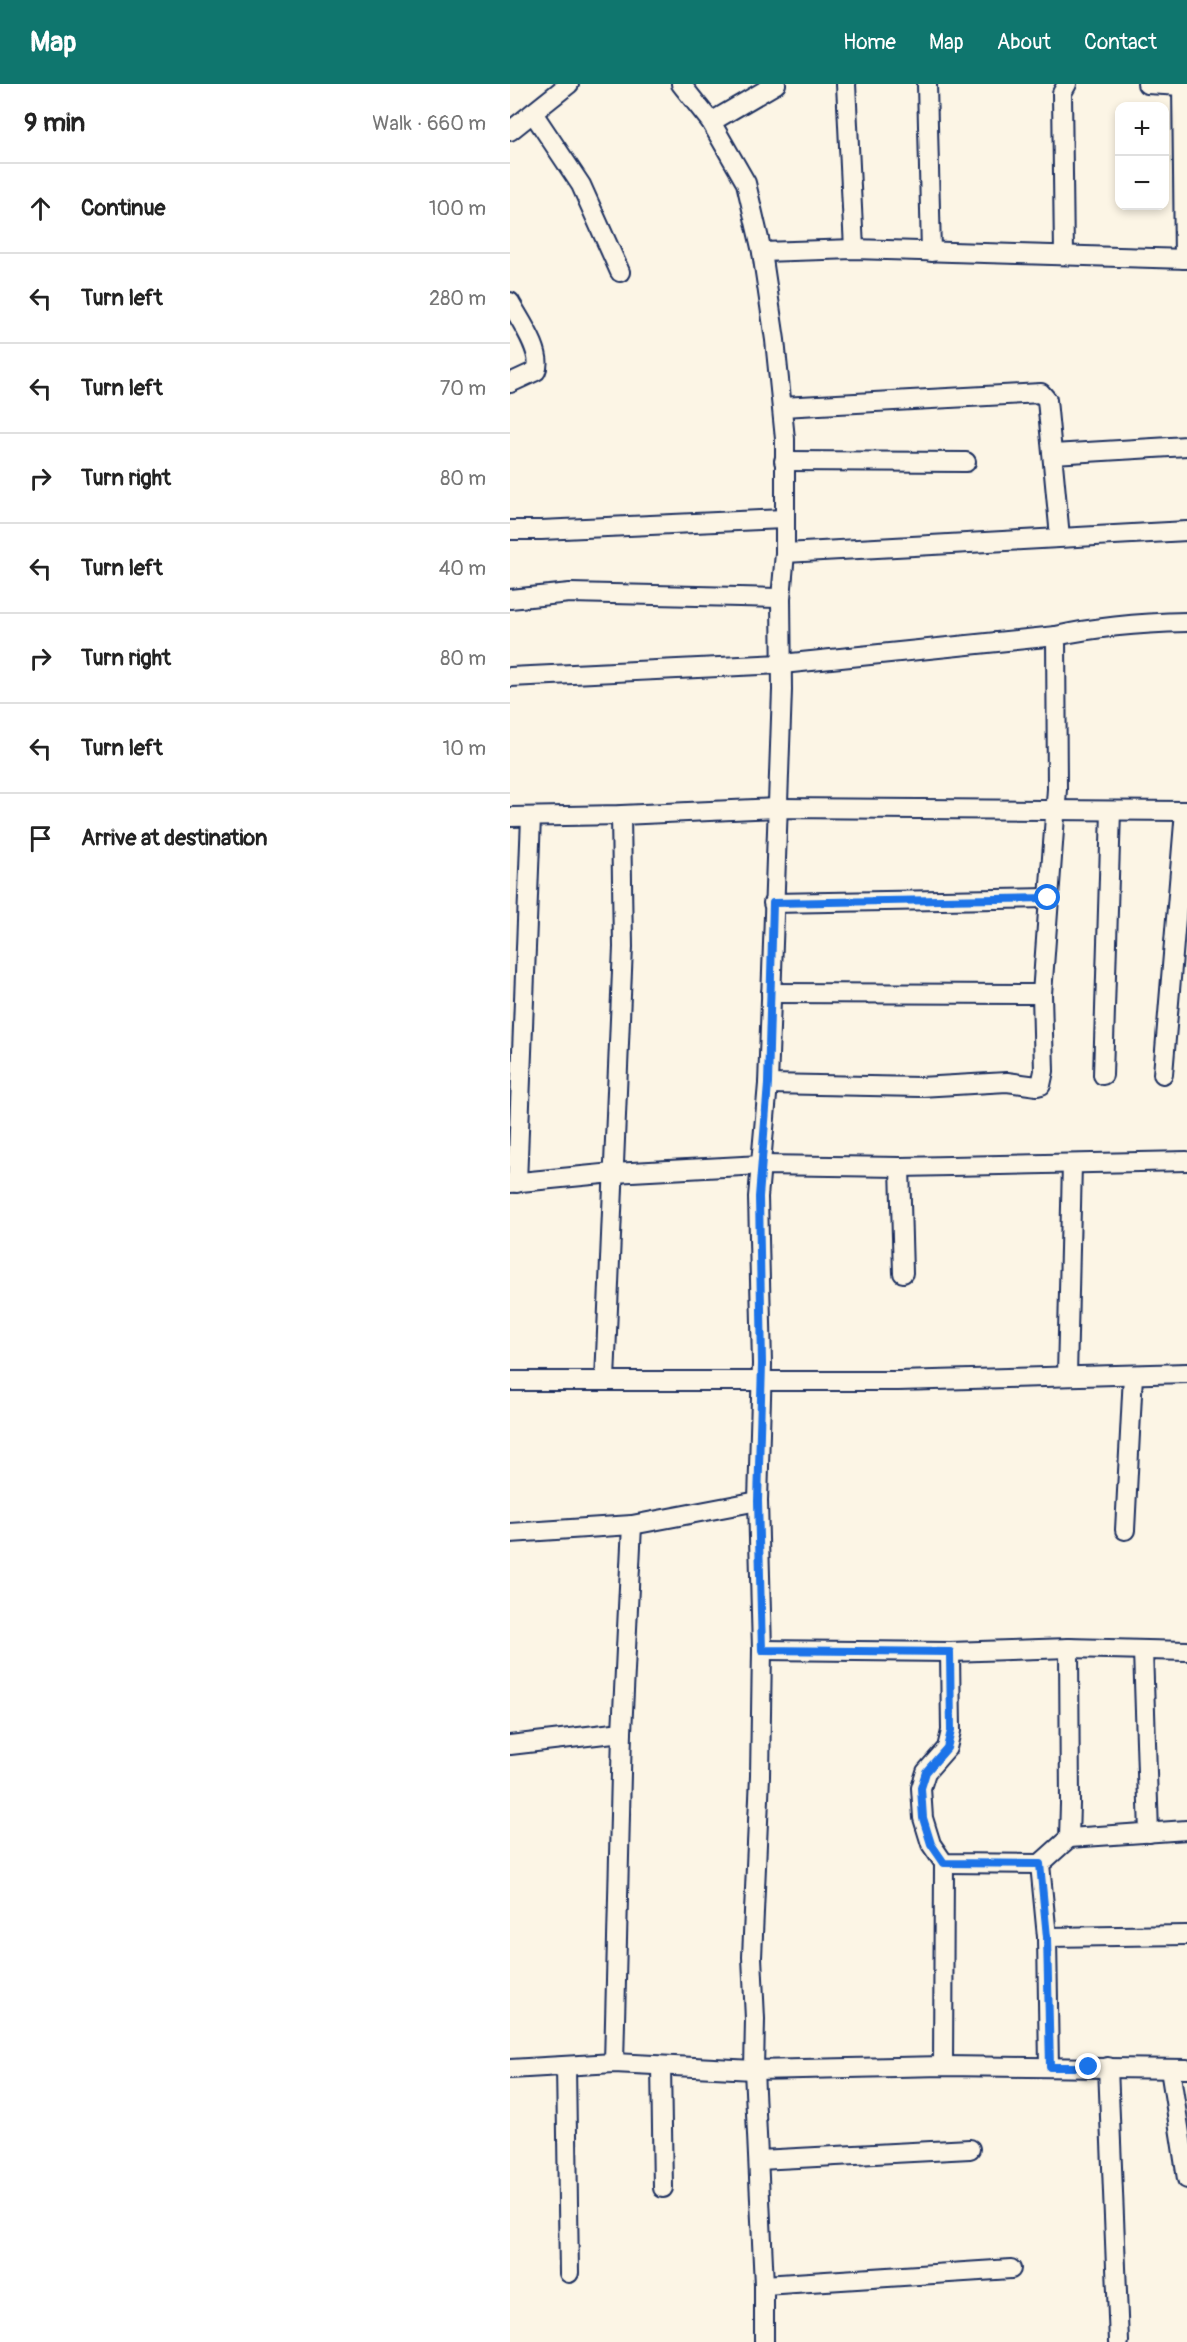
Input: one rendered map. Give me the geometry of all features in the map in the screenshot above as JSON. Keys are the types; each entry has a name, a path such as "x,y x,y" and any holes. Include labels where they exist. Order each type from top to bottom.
{"street":[{"path":"510,131 569,84"},
{"path":"681,84 711,122 746,183 762,252 775,340 782,408 784,461 782,664 768,1084 759,1197 762,1382 758,1501 762,1650 753,1956 754,2070 765,2285 764,2342"},
{"path":"711,122 776,84"},
{"path":"846,84 854,249"},
{"path":"927,84 931,252"},
{"path":"1064,255 1062,93 1067,84"},
{"path":"762,252 854,249 1185,259 1182,85 1147,84"},
{"path":"533,112 581,185 620,272"},
{"path":"510,302 537,352 539,364 536,371 510,383"},
{"path":"782,408 1041,393 1047,400 1060,537"},
{"path":"1053,454 1187,446"},
{"path":"784,461 966,462"},
{"path":"510,530 784,519"},
{"path":"784,553 1187,531"},
{"path":"510,599 570,593 781,598"},
{"path":"510,677 782,664 1056,636 1086,629 1187,622"},
{"path":"768,1084 920,1087 1007,1082 1041,1085 1044,1071 1042,994 1057,789 1056,636"},
{"path":"510,817 777,808 1186,811 1163,1074"},
{"path":"1103,1075 1111,811"},
{"path":"605,1380 623,947 621,815"},
{"path":"531,818 513,1183 613,1173 761,1165 900,1167 1187,1161"},
{"path":"773,903 1048,898"},
{"path":"771,993 1042,994"},
{"path":"1067,1376 1072,1164"},
{"path":"900,1167 903,1274"},
{"path":"510,1381 898,1381 1187,1373"},
{"path":"1125,1530 1133,1375"},
{"path":"510,1533 632,1525 758,1501"},
{"path":"614,2063 622,1732 632,1525"},
{"path":"762,1650 950,1652 1069,1648 1187,1651"},
{"path":"1069,1648 1071,1804 1069,1838"},
{"path":"1143,1651 1149,1833"},
{"path":"943,2066 944,1863 931,1844 923,1818 921,1788 926,1772 947,1748 951,1731 950,1652"},
{"path":"510,1746 622,1732"},
{"path":"944,1863 1040,1864 1069,1838 1187,1830"},
{"path":"1040,1864 1047,1937 1050,2067"},
{"path":"1047,1937 1187,1935"},
{"path":"510,2069 614,2063 754,2070 943,2066 1179,2069 1187,2179"},
{"path":"566,2066 569,2272"},
{"path":"662,2066 663,2188"},
{"path":"1108,2067 1119,2342"},
{"path":"759,2160 970,2149"},
{"path":"765,2285 1011,2269"}],"route":[{"path":"1048,898 773,903 768,1084 759,1197 762,1364 758,1501 762,1650 950,1652 951,1731 947,1748 926,1772 921,1788 923,1818 931,1844 944,1863 1040,1864 1047,1937 1050,2067 1089,2067"}]}
